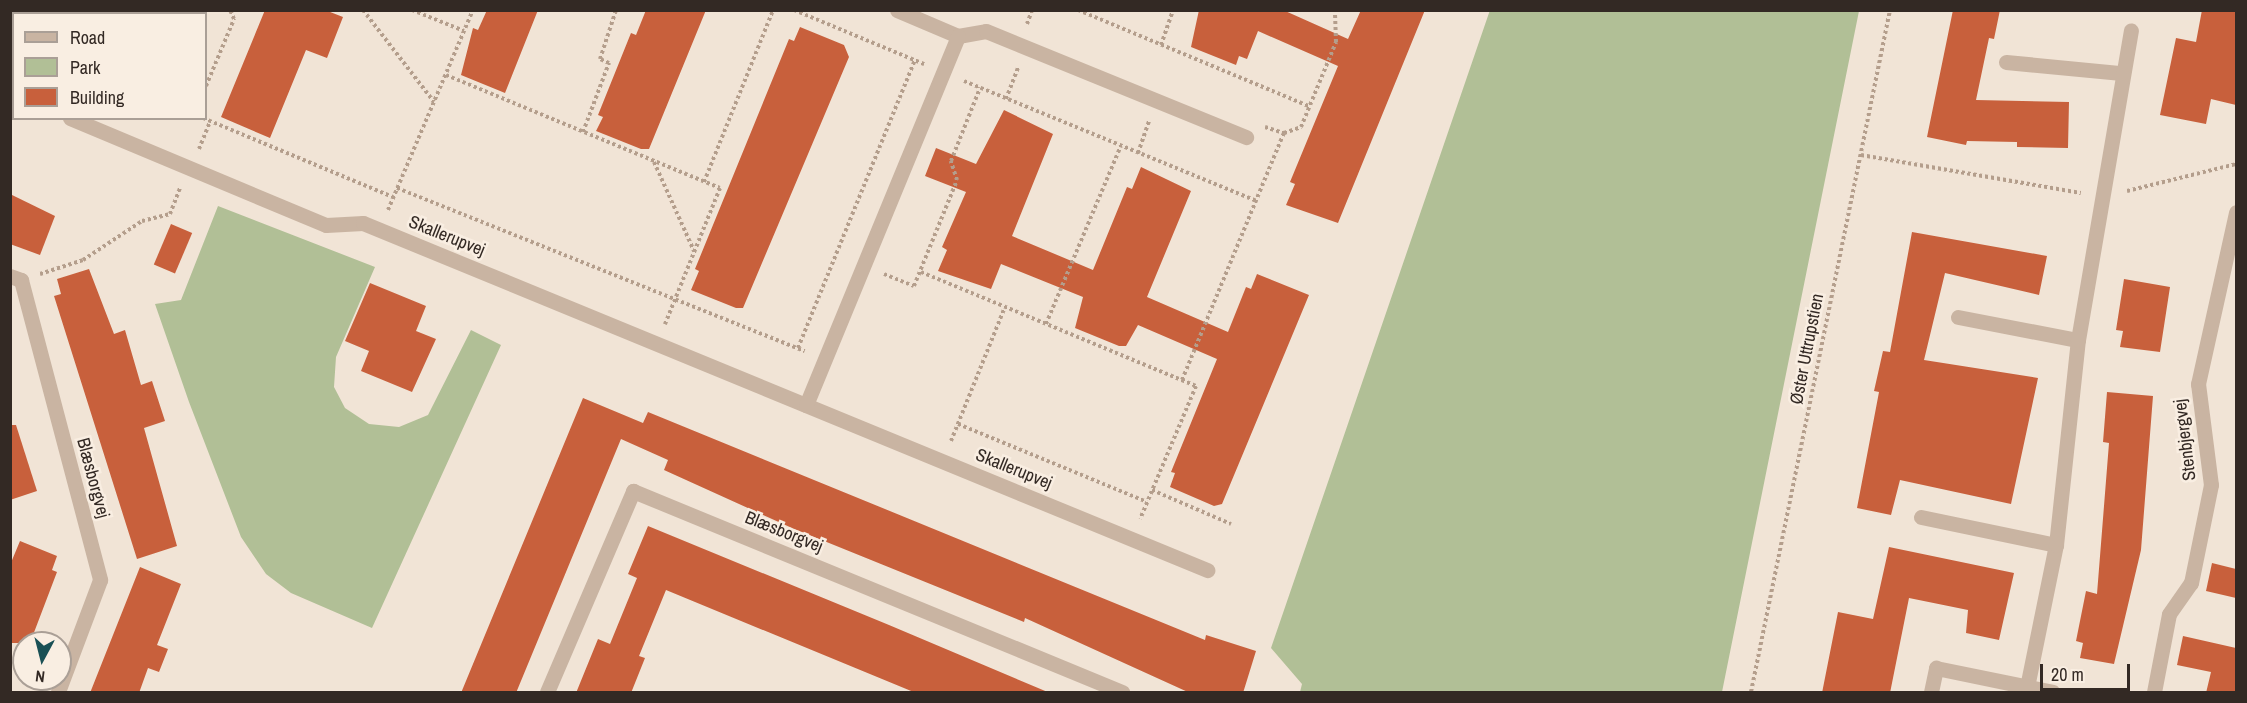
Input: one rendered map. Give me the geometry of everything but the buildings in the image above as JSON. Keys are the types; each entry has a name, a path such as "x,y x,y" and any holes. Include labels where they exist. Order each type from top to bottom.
{"street":[{"path":"897,10 958,36 986,31 1246,137"},
{"path":"2027,687 2056,545 2078,340 2121,73 2131,30"},
{"path":"806,405 958,36"},
{"path":"2006,62 2121,73"},
{"name":"Skallerupvej","path":"75,120 326,225 363,223 1207,570"},
{"name":"Stenbjergvej","path":"2154,693 2169,614 2191,583 2211,485 2199,384 2236,212"},
{"name":"Blæsborgvej","path":"16,278 100,580 58,693"},
{"path":"1958,317 2078,340"},
{"name":"Blæsborgvej","path":"547,693 633,491 1122,693"},
{"path":"1921,517 2056,545"},
{"path":"1931,693 1936,668 2053,693"}],"path":[{"path":"207,84 234,19 230,10"},
{"path":"363,10 434,102"},
{"path":"412,10 464,31"},
{"path":"380,230 473,10"},
{"path":"583,132 609,63 600,59 616,10"},
{"path":"704,182 773,10"},
{"path":"794,10 1256,201"},
{"path":"1078,10 1309,106"},
{"path":"1161,45 1173,10"},
{"path":"1182,380 1284,133 1301,127 1336,42 1335,10"},
{"name":"Øster Uttrupstien","path":"1751,693 1890,10"},
{"path":"1006,99 1026,47"},
{"path":"798,348 915,60"},
{"path":"446,75 720,188 656,344"},
{"path":"837,254 914,286 957,180 951,161 981,88"},
{"path":"1138,153 1156,100"},
{"path":"207,120 393,197"},
{"path":"1046,324 1122,146"},
{"path":"1860,155 2101,197 2236,164"},
{"path":"654,161 694,251"},
{"path":"16,278 83,260 142,221 170,214 191,169"},
{"path":"397,188 587,267 601,266 825,359"},
{"path":"921,272 1196,386 1132,539"},
{"path":"944,462 1005,307"},
{"path":"958,424 1147,502"},
{"path":"1152,490 1231,524"}],"green space":[{"path":"1490,10 1859,11 1722,692 1300,692 1302,684 1271,648"},
{"path":"218,206 375,267 336,357 334,387 345,408 369,424 399,427 428,415 471,330 501,345 372,628 291,593 266,574 241,537 189,402 155,304 181,300"}]}
